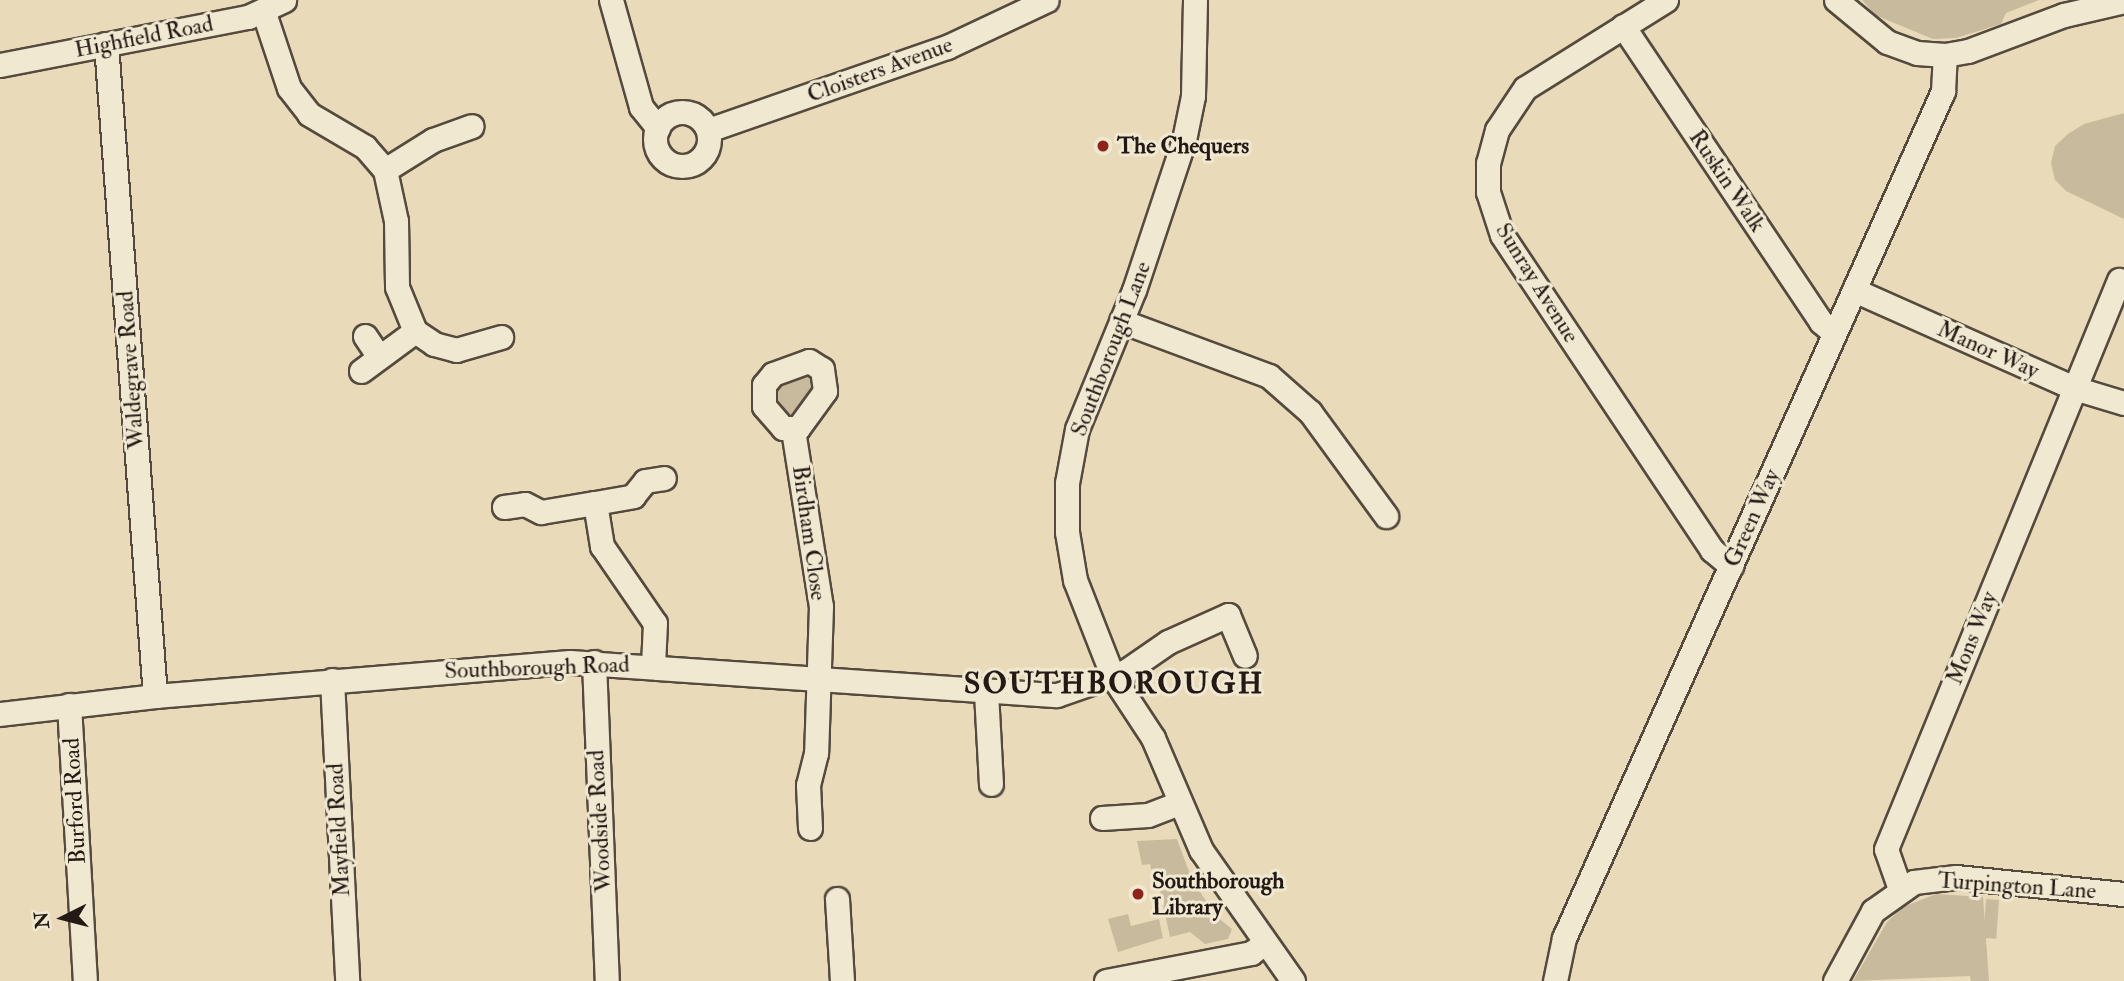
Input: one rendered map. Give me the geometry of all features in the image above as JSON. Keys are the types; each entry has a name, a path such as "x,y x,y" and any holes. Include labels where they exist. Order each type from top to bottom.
{"street":[{"name":"Highfield Road","path":"0,65 264,13 284,0"},
{"path":"611,0 641,107 658,128"},
{"name":"Cloisters Avenue","path":"708,130 947,47 1047,0"},
{"name":"Southborough Lane","path":"1195,0 1194,96 1184,140 1121,321 1076,429 1066,507 1075,580 1113,677 1153,738 1201,850 1293,981"},
{"name":"Sunray Avenue","path":"1667,0 1538,77 1514,101 1491,146 1487,177 1491,207 1502,235 1712,550 1731,566"},
{"path":"1836,0 1887,42 1917,53 1945,55 1968,51 2063,15 2124,1"},
{"path":"264,13 289,89 309,114 365,147 385,170 396,221 397,288 415,331 434,344 456,350 493,335"},
{"name":"Ruskin Walk","path":"1623,26 1821,322 1834,333"},
{"name":"Waldegrave Road","path":"106,44 155,696"},
{"name":"Green Way","path":"1555,981 1564,938 1943,91 1945,55"},
{"path":"686,112 708,130 710,140 702,158 684,167 665,161 658,153 658,128 666,117 686,112"},
{"path":"385,170 433,140 472,126"},
{"name":"Mons Way","path":"1900,889 1886,849 2119,280"},
{"name":"Manor Way","path":"1854,290 2074,388 2124,403"},
{"path":"1121,321 1269,376 1310,412 1386,516"},
{"path":"365,336 370,364 415,331"},
{"name":"Birdham Close","path":"793,430 821,606 815,677 816,753 808,785 810,828"},
{"path":"504,507 525,504 541,512 633,496 645,481 664,478"},
{"path":"594,503 602,546 655,623 653,665"},
{"name":"Southborough Road","path":"0,714 155,696 332,680 594,662 1057,695 1113,677 1192,632 1228,615 1245,656"},
{"name":"Woodside Road","path":"594,662 607,981"},
{"name":"Mayfield Road","path":"332,680 347,981"},
{"path":"986,692 991,784"},
{"name":"Burford Road","path":"69,705 85,981"},
{"path":"1102,818 1148,815 1180,803"},
{"name":"Turpington Lane","path":"1835,981 1873,911 1900,889 1933,878 1956,877 2124,894"},
{"path":"837,899 842,981"},
{"path":"1105,981 1251,953 1265,943"}],"shaded area":[{"path":"1862,0 2039,0 2006,13 2001,24 1956,38 1933,39 1875,15"},
{"path":"2124,113 2124,219 2066,191 2055,180 2051,163 2055,146 2068,134 2084,124"},
{"path":"799,372 812,373 815,388 789,417 775,403 773,388"},
{"path":"1177,839 1191,877 1155,885 1150,864 1142,865 1137,841"},
{"path":"1194,883 1216,916 1232,929 1228,939 1205,944 1190,932 1170,937 1160,891"},
{"path":"1936,894 1983,897 1989,981 1971,981 1970,976 1853,981 1887,922 1903,907"},
{"path":"1986,899 1999,900 1996,939 1983,938"},
{"path":"1128,914 1131,926 1159,919 1163,938 1118,952 1108,919"}],"place":[{"name":"The Chequers","path":"1103,146"},
{"name":"Southborough Library","path":"1138,894"}],"district":[{"name":"SOUTHBOROUGH","path":"1114,684"}]}
